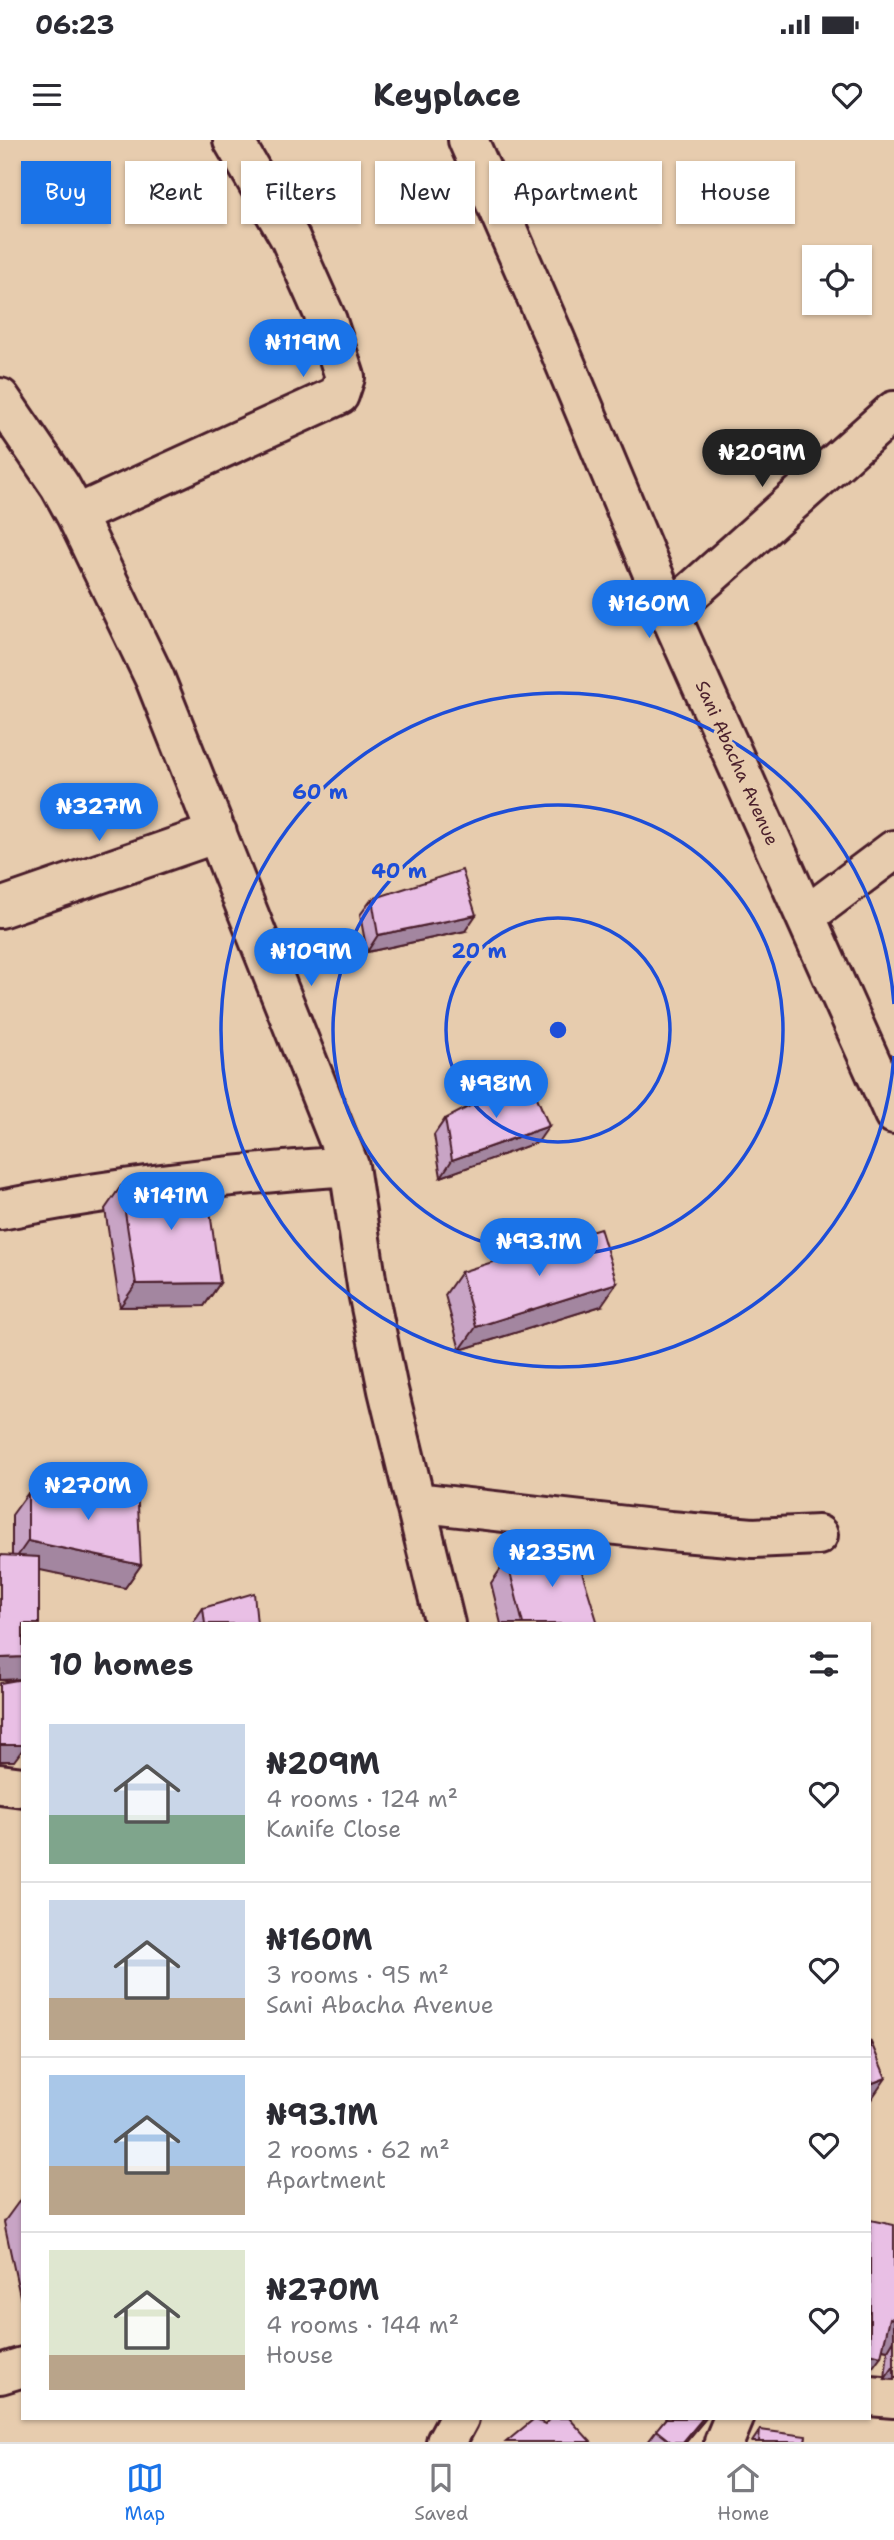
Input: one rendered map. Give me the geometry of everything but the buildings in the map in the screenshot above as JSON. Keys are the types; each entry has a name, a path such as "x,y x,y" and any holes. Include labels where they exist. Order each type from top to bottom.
{"street":[{"path":"76,514 340,395 345,377 327,321 290,238 233,140"},
{"name":"Sani Abacha Avenue","path":"468,140 561,352 669,612 894,1114"},
{"path":"0,398 76,514 155,679 349,1166 368,1292 388,1390 445,1622"},
{"path":"669,612 894,411"},
{"path":"0,908 217,833"},
{"path":"806,916 894,850"},
{"path":"0,1210 92,1192 267,1172 349,1166"},
{"path":"415,1502 753,1538 818,1535"},
{"path":"0,1784 21,1787"},
{"path":"0,2374 21,2368"},
{"path":"871,2396 894,2398"},
{"path":"446,2442 458,2420"},
{"path":"724,2442 733,2420"}]}
